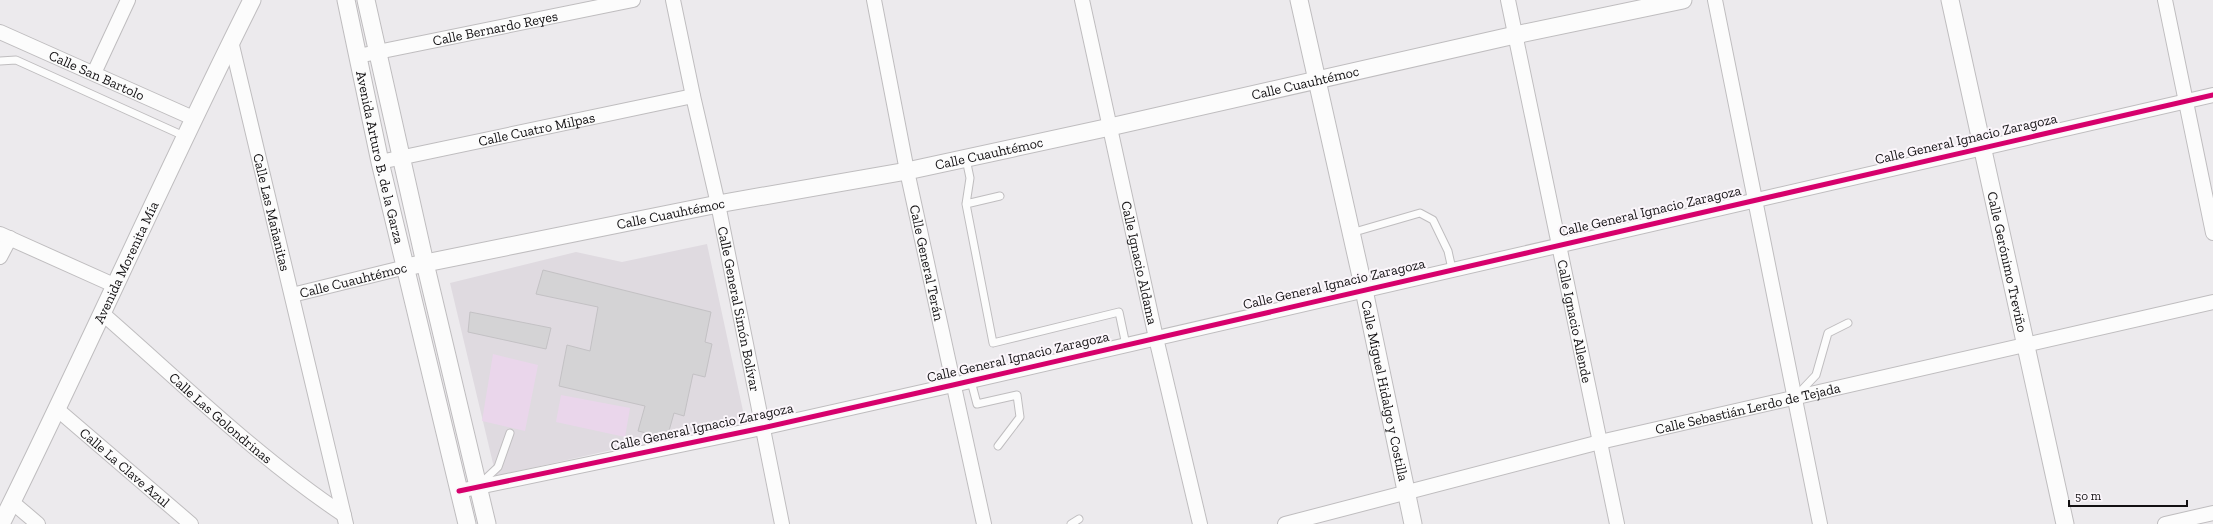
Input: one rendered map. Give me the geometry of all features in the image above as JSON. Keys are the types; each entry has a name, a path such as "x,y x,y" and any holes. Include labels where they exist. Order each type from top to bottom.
{"street":[{"path":"94,73 128,0"},
{"name":"Avenida Morenita Mía","path":"1,524 58,410 184,136 252,0"},
{"name":"Avenida Arturo B. de la Garza","path":"346,0 380,162 467,524"},
{"name":"Avenida Arturo B. de la Garza","path":"366,0 400,158 487,524"},
{"name":"Calle Bernardo Reyes","path":"358,56 633,0"},
{"name":"Calle General Simón Bolívar","path":"673,0 718,204 782,524"},
{"name":"Calle General Terán","path":"874,0 907,171 984,524"},
{"name":"Calle Ignacio Aldama","path":"1082,0 1156,338 1200,524"},
{"name":"Calle Miguel Hidalgo y Costilla","path":"1299,0 1364,290 1413,524"},
{"name":"Calle Ignacio Allende","path":"1508,0 1617,524"},
{"name":"Calle Cuauhtémoc","path":"292,295 425,263 718,204 907,171 1110,128 1317,79 1515,35 1683,0"},
{"path":"1715,0 1820,524"},
{"name":"Calle Gerónimo Treviño","path":"1950,0 2065,524"},
{"path":"2165,0 2213,233"},
{"name":"Calle San Bartolo","path":"0,32 193,118"},
{"name":"Calle Las Mañanitas","path":"231,41 345,520"},
{"name":"Calle General Ignacio Zaragoza","path":"459,490 762,428 971,381 1558,244 2213,95"},
{"name":"Calle Cuatro Milpas","path":"380,162 693,96"},
{"path":"0,257 5,236 116,286"},
{"name":"Calle Sebastián Lerdo de Tejada","path":"1285,524 1600,442 2213,302"},
{"name":"Calle Las Golondrinas","path":"103,314 211,411 345,520"},
{"name":"Calle La Clave Azul","path":"58,410 191,524"},
{"path":"12,502 38,524"},
{"path":"2165,524 2213,513"}],"lane":[{"path":"0,61 16,60 184,136"},
{"path":"966,158 970,178 966,204 994,343 1119,312 1126,345"},
{"path":"966,204 1000,196"},
{"path":"1351,233 1420,213 1433,220 1448,251 1452,269"},
{"path":"1795,397 1816,375 1828,333 1848,322"},
{"path":"971,381 977,404 1016,395 1020,417 998,446"},
{"path":"478,486 498,467 510,433"},
{"path":"1072,524 1079,519"}],"shaded area":[{"path":"707,244 745,420 496,476 450,283 576,252 622,262"},
{"path":"493,354 538,365 525,431 482,421"},
{"path":"561,395 630,408 625,437 556,422"}],"building":[{"path":"543,270 711,312 705,342 712,344 705,377 693,374 684,416 674,413 667,438 638,431 645,406 559,386 567,345 590,351 598,307 536,294"},
{"path":"470,312 551,328 546,349 468,332"}],"cycle path":[{"path":"459,491 762,428 953,385 2213,95"}]}
